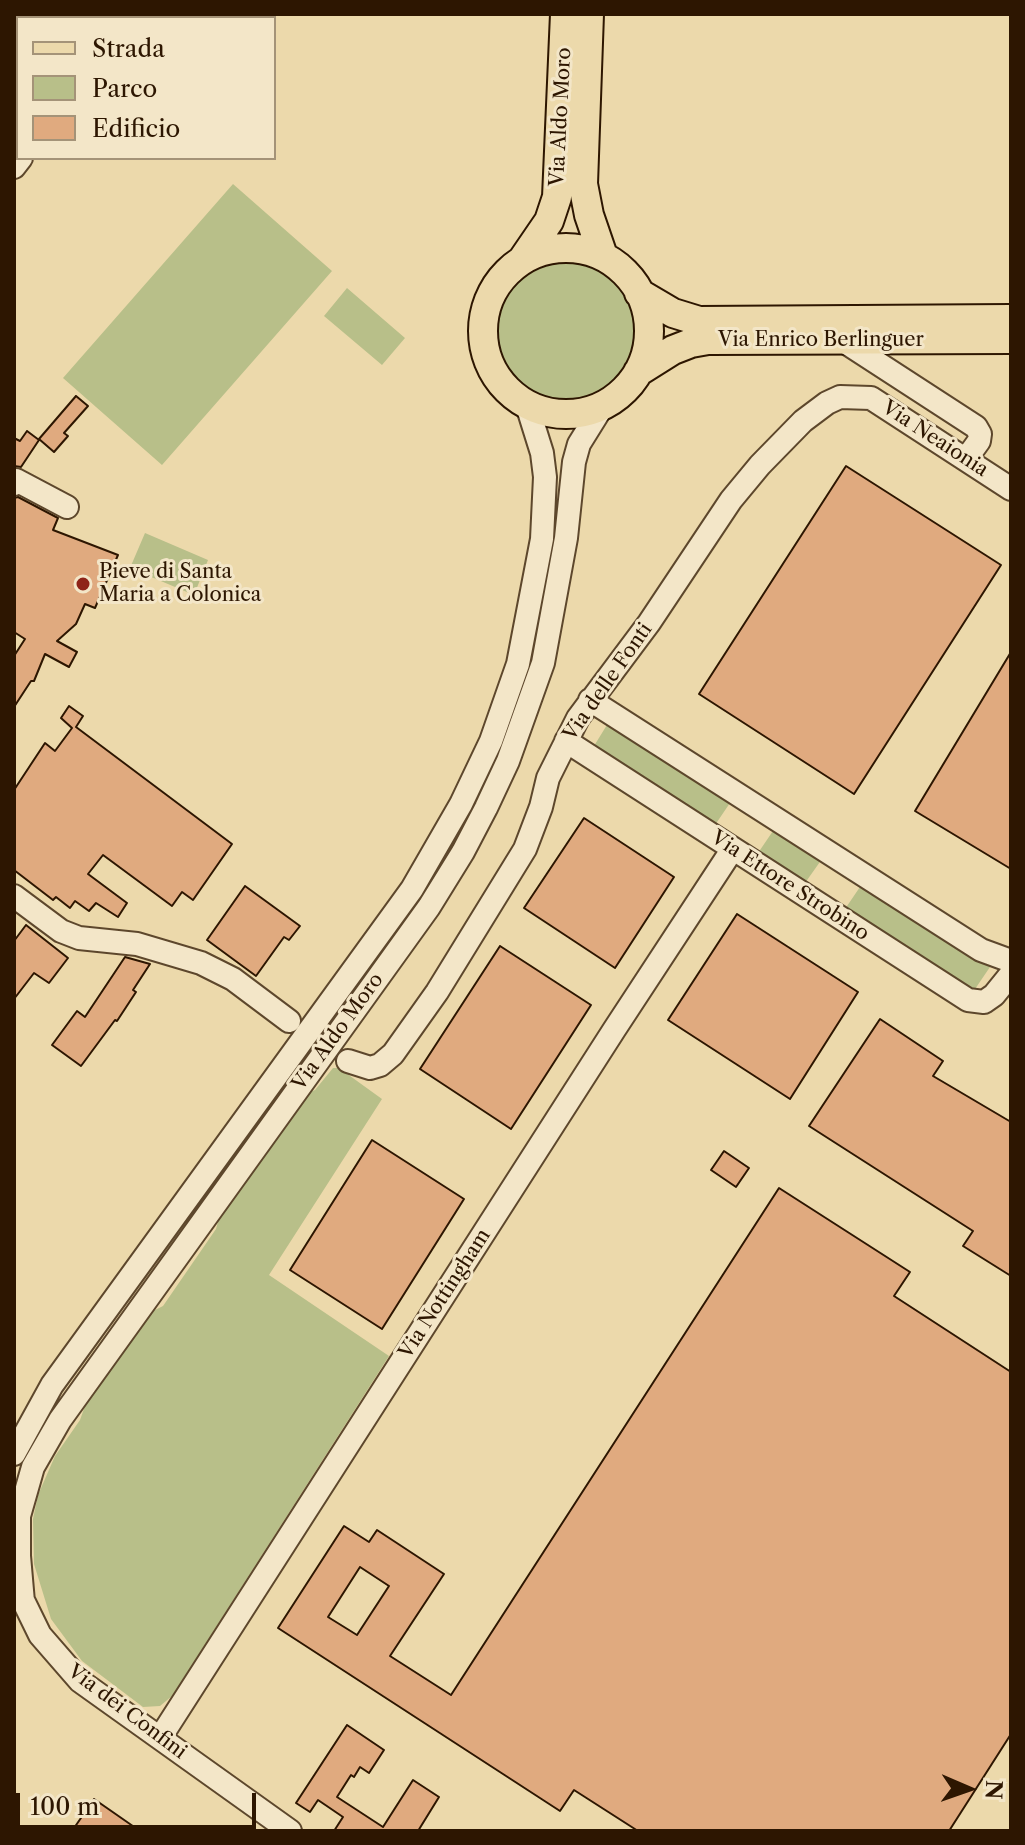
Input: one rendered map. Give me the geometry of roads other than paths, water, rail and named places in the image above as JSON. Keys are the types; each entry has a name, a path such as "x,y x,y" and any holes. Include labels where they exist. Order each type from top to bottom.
{"main road":[{"name":"Via Aldo Moro","path":"523,259 549,221 557,197 565,14"},
{"name":"Via Aldo Moro","path":"589,14 583,184 589,215 603,256"},
{"path":"562,248 590,251 603,256 624,272 639,293 647,312 649,332 646,353 638,372 627,388 602,407 560,415 527,405 504,387 488,362 482,334 487,304 493,291 511,268 536,253 562,248"},
{"name":"Via Enrico Berlinguer","path":"639,293 673,313 699,321 1011,319"},
{"name":"Via Enrico Berlinguer","path":"638,372 673,350 708,340 1011,339"}],"street":[{"path":"842,340 976,427 980,434 979,441 966,459"},
{"name":"Via Neaionia","path":"778,446 827,403 840,397 871,398 1011,489"},
{"name":"Via Aldo Moro","path":"14,1454 52,1385 412,889 461,804 491,741 518,664 542,539 545,477 542,453 527,405"},
{"name":"Via Aldo Moro","path":"19,1592 19,1516 33,1467 60,1420 429,907 486,808 508,761 543,663 566,538 574,462 579,444 602,407"},
{"name":"Via delle Fonti","path":"348,1061 370,1068 388,1060 437,992 525,849 548,778 590,700 649,623 731,500 778,446"},
{"path":"14,484 16,480 67,507"},
{"path":"590,700 981,950 1011,961"},
{"name":"Via Ettore Strobino","path":"566,741 968,1000 984,1002 1011,974"},
{"name":"Via Nottingham","path":"160,1738 732,850"},
{"path":"14,896 61,931 79,938 137,944 201,963 233,979 289,1021"},
{"name":"Via dei Confini","path":"19,1592 40,1635 80,1681 290,1831"}],"place":[{"name":"Pieve di Santa Maria a Colonica","path":"83,584"}]}
